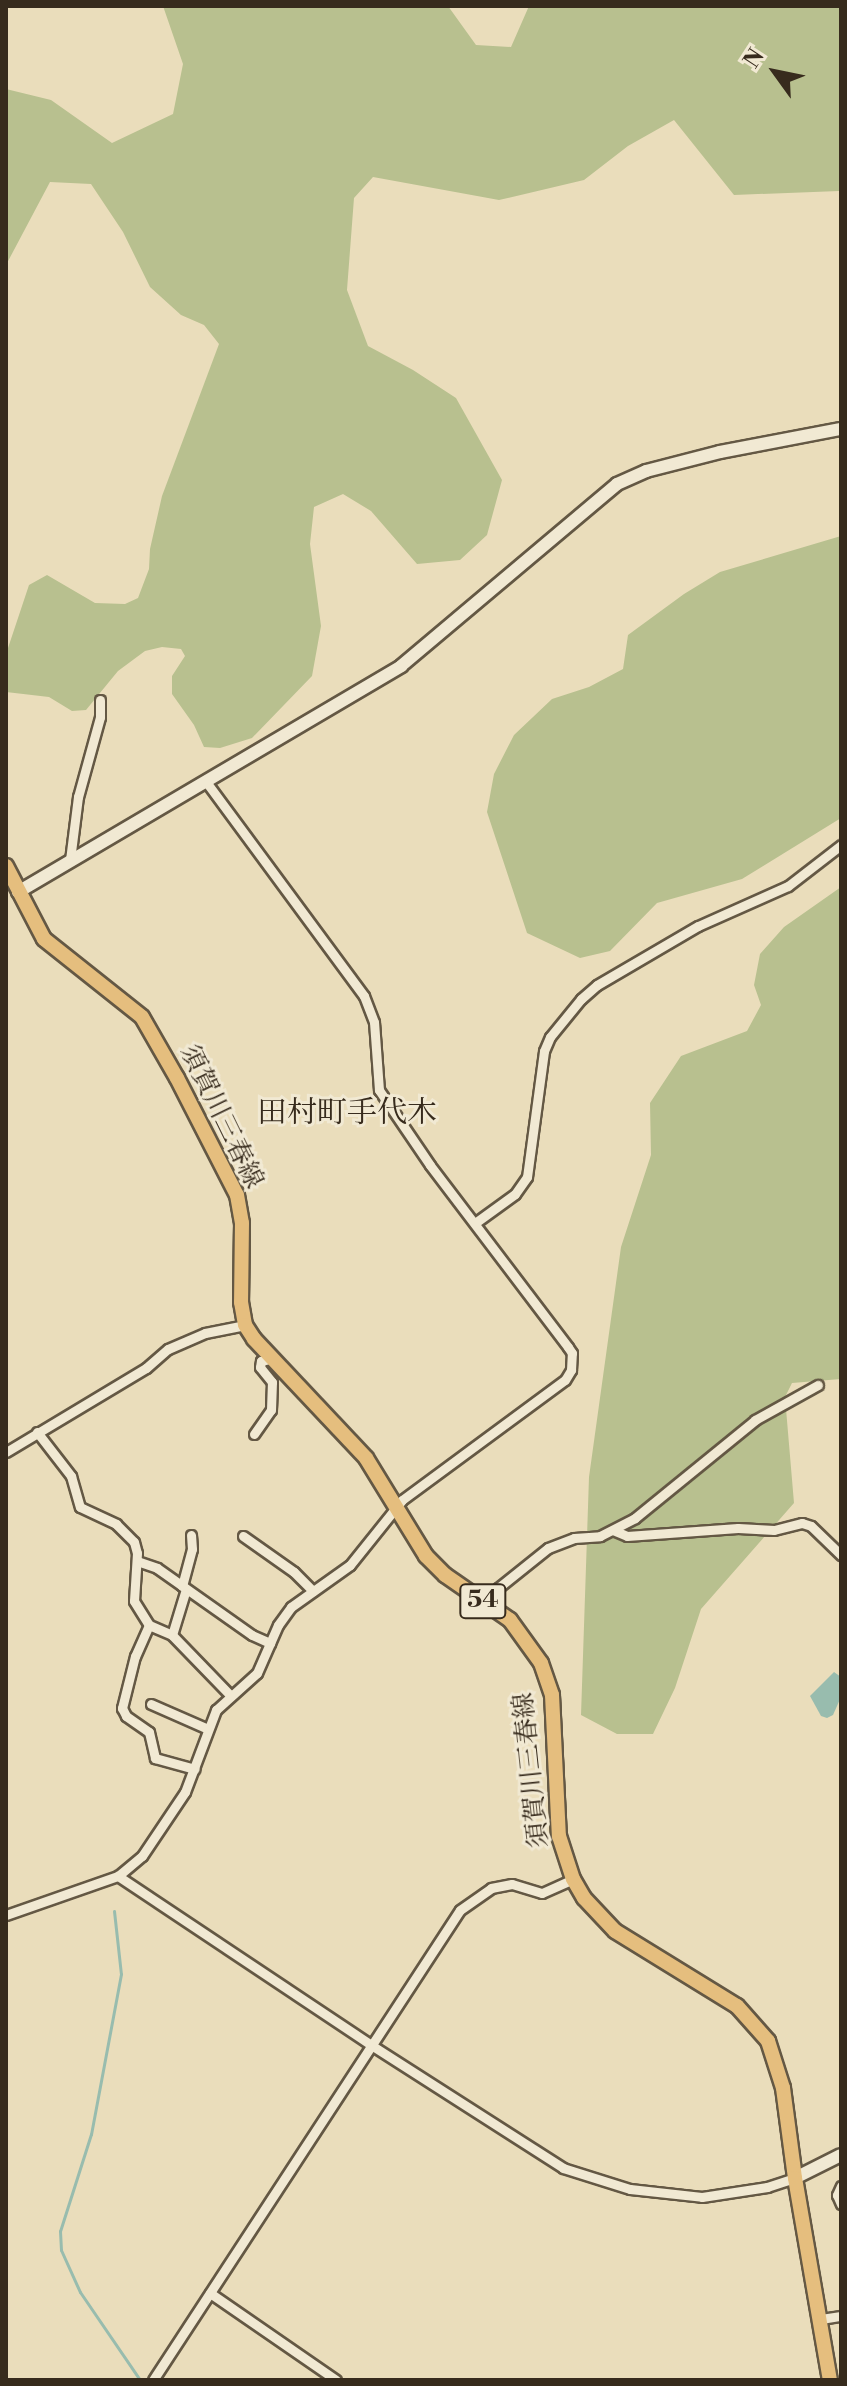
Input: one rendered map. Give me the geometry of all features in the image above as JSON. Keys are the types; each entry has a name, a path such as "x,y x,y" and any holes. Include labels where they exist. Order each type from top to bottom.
{"main road":[{"name":"須賀川三春線","path":"6,866 44,939 142,1017 177,1078 239,1202 241,1302 245,1325 270,1359 366,1458 426,1556 445,1575 510,1620 530,1646 552,1695 555,1815 573,1879 595,1913 615,1931 737,2006 761,2029 779,2070 830,2380"}],"street":[{"path":"18,892 401,666 617,484 646,471 720,452 841,429"},
{"path":"70,860 78,797 100,717 100,700"},
{"path":"6,1915 118,1876 142,1856 185,1792 216,1710 257,1673 291,1607 350,1565 413,1491 565,1380 571,1370 572,1353 568,1347 379,1090 374,1022 364,996 206,782"},
{"path":"475,1223 515,1194 527,1177 544,1051 550,1037 581,999 597,985 698,926 788,886 841,845"},
{"path":"6,1452 146,1368 168,1349 205,1333 245,1325"},
{"path":"254,1434 271,1410 272,1382 260,1367 261,1361 270,1359"},
{"path":"488,1604 498,1588 548,1548 574,1538 613,1530 635,1518 755,1420 818,1385"},
{"path":"37,1432 71,1476 80,1507 128,1532 136,1547 134,1601 149,1625 172,1635 230,1695"},
{"path":"613,1530 627,1536 738,1528 774,1530 802,1523 811,1526 841,1555"},
{"path":"172,1635 192,1549 191,1535"},
{"path":"243,1536 294,1572 313,1591"},
{"path":"137,1561 157,1568 252,1635 270,1643"},
{"path":"149,1625 137,1649 122,1708 149,1732 155,1758 195,1769"},
{"path":"151,1704 208,1729"},
{"path":"118,1876 527,2148 585,2177 655,2194 702,2197 767,2187 795,2178 841,2155"},
{"path":"153,2380 460,1910 491,1888 512,1884 542,1893 573,1879"},
{"path":"841,2186 837,2195 841,2204"},
{"path":"210,2293 336,2380"},
{"path":"821,2319 841,2316"}],"green space":[{"path":"163,6 448,6 476,45 511,47 529,6 841,6 839,191 734,195 674,120 628,146 584,180 499,200 373,177 354,198 347,290 368,346 456,398 502,480 487,535 460,560 417,564 371,511 343,494 314,507 310,544 321,626 312,676 252,738 220,748 204,747 194,725 172,694 172,676 185,656 181,649 162,647 145,651 118,671 86,710 72,711 49,697 6,692 6,654 29,585 47,575 95,603 125,604 138,598 149,569 150,549 162,496 219,344 204,325 181,315 150,287 123,232 91,184 50,182 6,265 6,89 51,100 112,143 173,114 183,64"},
{"path":"841,536 841,818 742,879 657,903 610,951 580,958 527,933 487,812 494,774 514,735 552,699 589,687 623,669 628,635 720,572"},
{"path":"841,887 841,1379 792,1383 785,1397 794,1503 701,1609 675,1688 653,1734 617,1734 581,1715 589,1477 621,1247 651,1155 650,1103 681,1056 747,1031 761,1005 754,985 760,954 784,927"}],"shaded area":[{"path":"834,1672 841,1677 841,1697 833,1715 827,1718 821,1716 810,1696"}],"waterway":[{"path":"114,1911 121,1974 91,2134 60,2231 61,2250 80,2292 140,2380"}],"district":[{"name":"田村町手代木","path":"347,1113"}]}
